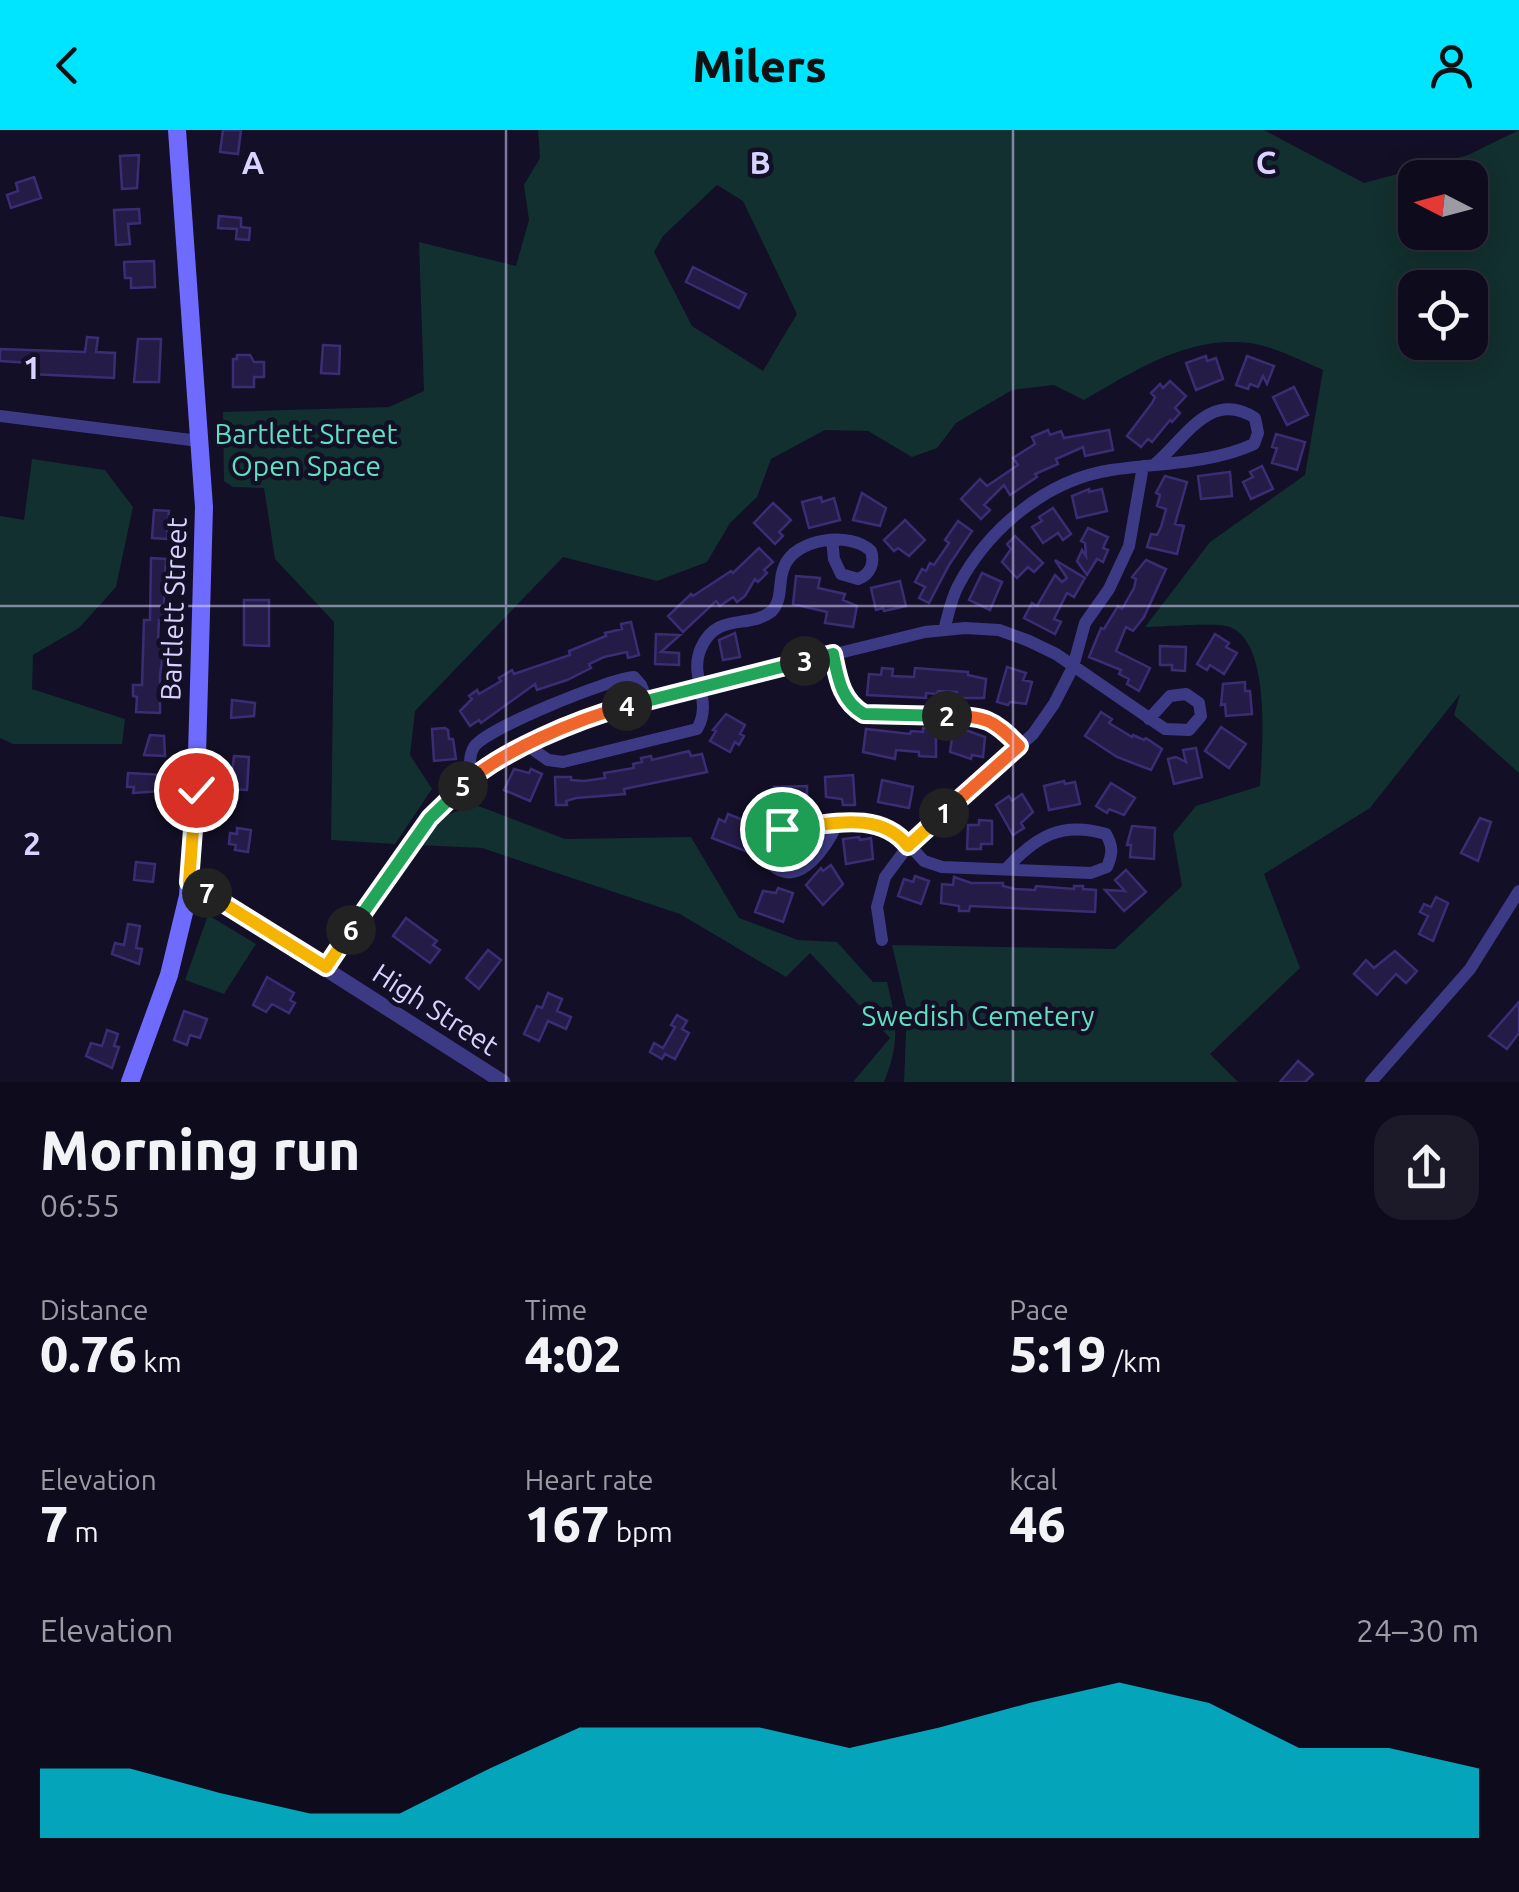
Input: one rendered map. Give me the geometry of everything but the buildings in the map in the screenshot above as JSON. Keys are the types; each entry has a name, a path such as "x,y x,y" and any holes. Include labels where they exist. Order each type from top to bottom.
{"main road":[{"name":"Bartlett Street","path":"130,1082 169,975 189,882 196,790 204,507 178,133"}],"street":[{"path":"882,940 877,907 885,877 908,846 1033,734 1054,704 1073,667 1085,623 1110,589 1128,546 1149,465 1194,422 1224,409 1243,410 1255,418 1258,432 1254,444 1238,452 1149,465 1092,476 1061,487 1018,511 982,548 956,589 944,630"},
{"path":"0,416 199,441"},
{"path":"528,746 548,760 563,762 697,729 705,706 697,670 699,650 709,635 720,626 770,613 777,604 783,568 790,557 804,548 832,540"},
{"path":"326,967 430,818 472,778 528,746 598,714 944,630 999,630 1056,654 1149,719"},
{"path":"833,654 843,693 852,707 864,714 988,719 1001,726 1019,746"},
{"path":"472,778 469,763 474,745 587,690 634,677 647,700"},
{"path":"836,824 826,848 803,868 781,871 764,854 764,845 782,829 836,824 865,822 896,831 924,861 942,867 1091,872 1107,866 1113,854 1112,843 1106,834 1064,827 1020,854 1006,869"},
{"name":"High Street","path":"189,882 503,1082"},
{"path":"1371,1082 1470,969 1519,891"}],"green space":[{"path":"538,130 1264,130 1364,183 1398,174 1398,250 1488,250 1488,160 1449,160 1519,130 1519,773 1454,715 1460,694 1370,808 1264,874 1300,968 1210,1054 1238,1082 904,1082 907,1009 892,945 1115,949 1182,886 1173,834 1196,806 1260,786 1262,699 1253,654 1243,637 1224,626 1145,627 1210,542 1305,475 1323,370 1277,350 1227,342 1163,358 1084,400 1054,385 1012,390 956,423 937,448 912,457 868,431 825,430 771,459 757,497 730,523 707,562 657,581 563,557 415,711 410,755 432,789 395,844 331,840 334,622 275,559 264,488 233,487 224,481 223,412 389,407 424,391 419,242 516,266 529,220 524,185 540,158","holes":["717,185 743,201 797,314 763,371 692,326 654,252 663,236"]},
{"path":"32,459 105,470 133,507 116,587 79,628 33,655 32,689 125,719 122,744 13,744 0,738 0,516 24,520"},
{"path":"476,805 565,839 691,837 739,918 798,940 837,942 873,982 887,982 895,1032 884,1082 853,1082 890,1038 810,953 786,977 680,914 482,848 417,845 449,814"},
{"path":"208,915 256,944 224,994 185,980"}],"route":[{"path":"196,790 189,882 326,967 430,818 472,778 539,740 598,714 833,654 843,693 852,707 864,714 988,719 1001,726 1019,746 908,846 896,831 865,822 782,829"}],"park label":[{"name":"Bartlett Street Open Space","path":"306,449"},
{"name":"Swedish Cemetery","path":"978,1015"}]}
